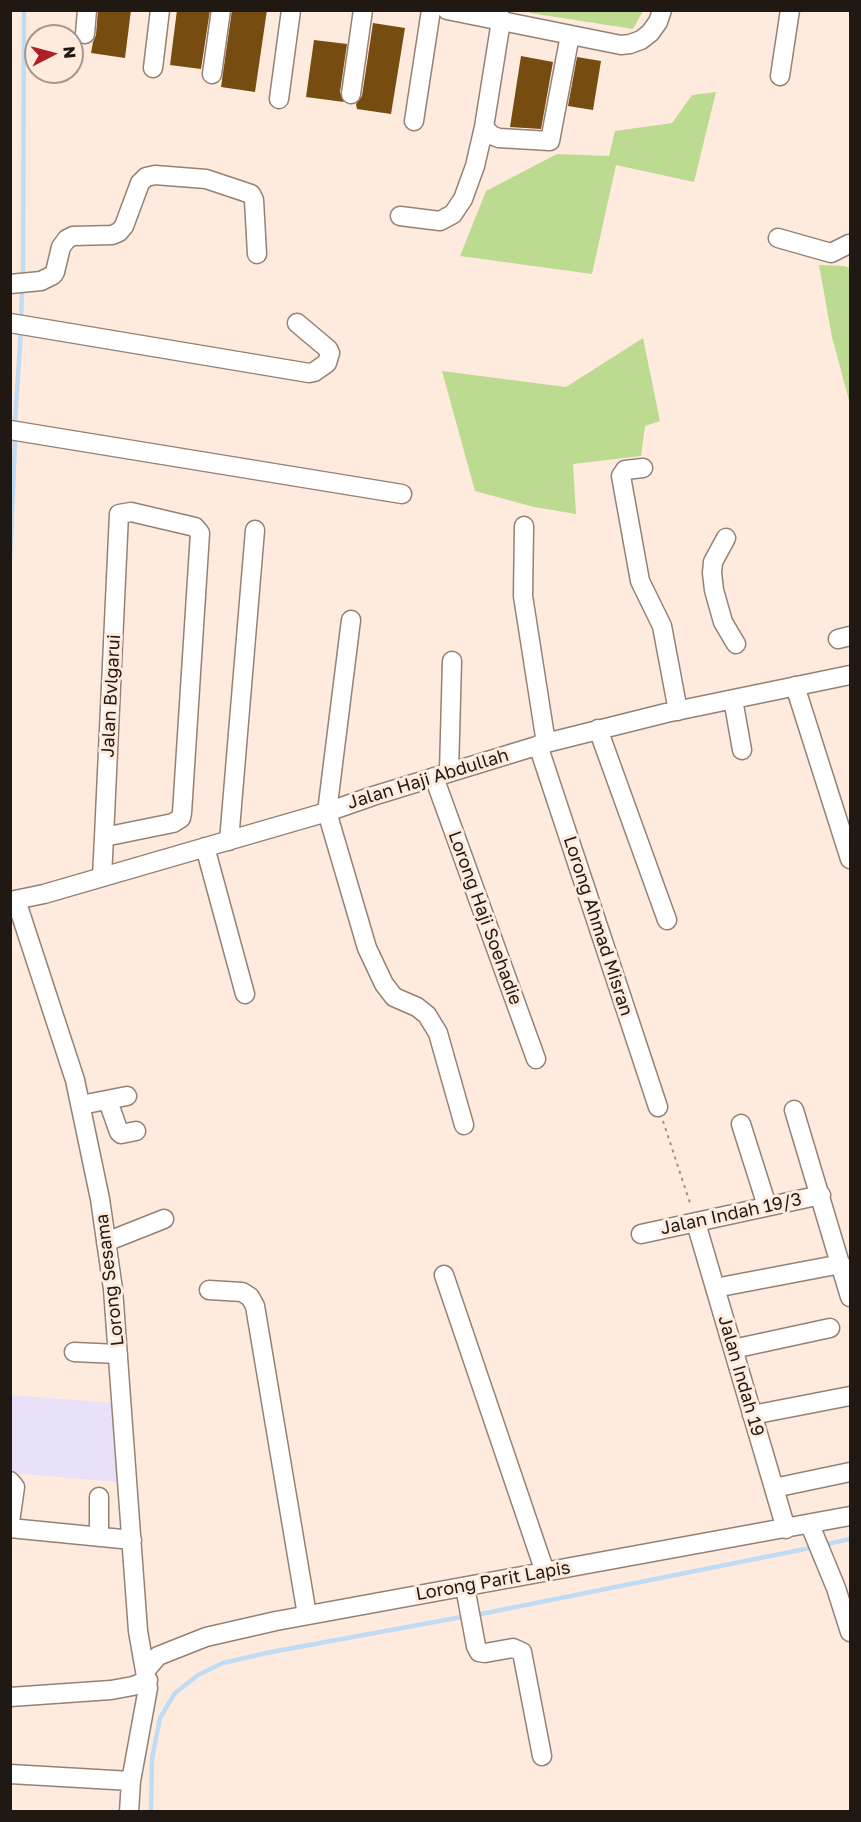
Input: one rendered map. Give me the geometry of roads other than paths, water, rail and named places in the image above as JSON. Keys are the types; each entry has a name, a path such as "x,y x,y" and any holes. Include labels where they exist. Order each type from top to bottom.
{"street":[{"path":"85,34 87,10"},
{"path":"153,68 160,10"},
{"path":"212,74 221,10"},
{"path":"279,99 291,10"},
{"path":"351,94 363,10"},
{"path":"414,121 431,10"},
{"path":"447,10 499,16 570,35 621,45 641,40 650,33 658,22 662,10"},
{"path":"780,76 790,10"},
{"path":"400,216 440,221 453,214 463,199 475,166 484,127 499,16"},
{"path":"484,127 491,135 499,138 550,141 570,35"},
{"path":"10,284 41,280 52,275 55,272 61,247 67,238 112,235 119,232 124,226 140,183 146,177 155,175 206,179 251,194 254,200 257,255"},
{"path":"778,238 831,253 849,244"},
{"path":"10,323 314,372 327,363 330,353 297,323"},
{"path":"10,430 402,494"},
{"path":"643,468 625,470 621,476 640,581 662,626 678,711"},
{"name":"Jalan Bvlgarui","path":"102,877 119,514 131,512 195,527 200,533 181,818 173,823 104,837"},
{"name":"Lorong Ahmad Misran","path":"524,526 523,597 542,744 658,1107"},
{"path":"229,841 255,530"},
{"path":"726,538 713,562 712,573 723,622 736,644"},
{"path":"351,620 327,812 367,948 384,984 394,998 422,1011 438,1033 464,1125"},
{"path":"442,775 452,662"},
{"name":"Jalan Haji Abdullah","path":"13,901 327,812 542,744 678,711 850,675"},
{"path":"795,686 850,859"},
{"path":"733,699 742,750"},
{"path":"598,729 667,920"},
{"name":"Lorong Haji Soehadie","path":"442,775 536,1059"},
{"path":"205,847 244,994"},
{"name":"Lorong Sesama","path":"13,901 75,1080 100,1199 113,1289 138,1631 147,1675 147,1698 131,1780 129,1812"},
{"path":"81,1105 127,1096"},
{"path":"108,1101 119,1132 121,1134 136,1131"},
{"path":"794,1110 850,1297"},
{"path":"741,1124 767,1206"},
{"name":"Jalan Indah 19/3","path":"640,1234 821,1195"},
{"path":"106,1242 164,1219"},
{"name":"Jalan Indah 19","path":"696,1223 786,1529"},
{"path":"715,1288 841,1264"},
{"path":"444,1275 545,1572"},
{"path":"208,1290 242,1292 250,1297 255,1306 307,1615"},
{"path":"733,1349 830,1328"},
{"path":"74,1352 118,1354"},
{"path":"752,1414 850,1395"},
{"path":"774,1488 850,1472"},
{"path":"10,1481 15,1487 10,1522"},
{"path":"99,1497 99,1537"},
{"name":"Lorong Parit Lapis","path":"147,1675 158,1656 206,1637 307,1615 786,1529 813,1532 850,1516"},
{"path":"10,1528 132,1540"},
{"path":"813,1532 826,1567 843,1586 850,1632"},
{"path":"465,1587 479,1652 513,1648 522,1653 542,1756"},
{"path":"10,1697 111,1690 133,1686 147,1675"},
{"path":"10,1774 131,1780"}],"waterway":[{"path":"23,276 24,10"},
{"path":"21,320 22,291"},
{"path":"15,422 21,329"},
{"path":"10,558 15,442"},
{"path":"823,1545 850,1539"},
{"path":"476,1615 815,1547"},
{"path":"151,1812 152,1759 160,1718 175,1693 198,1675 223,1663 266,1653 467,1616"}]}
